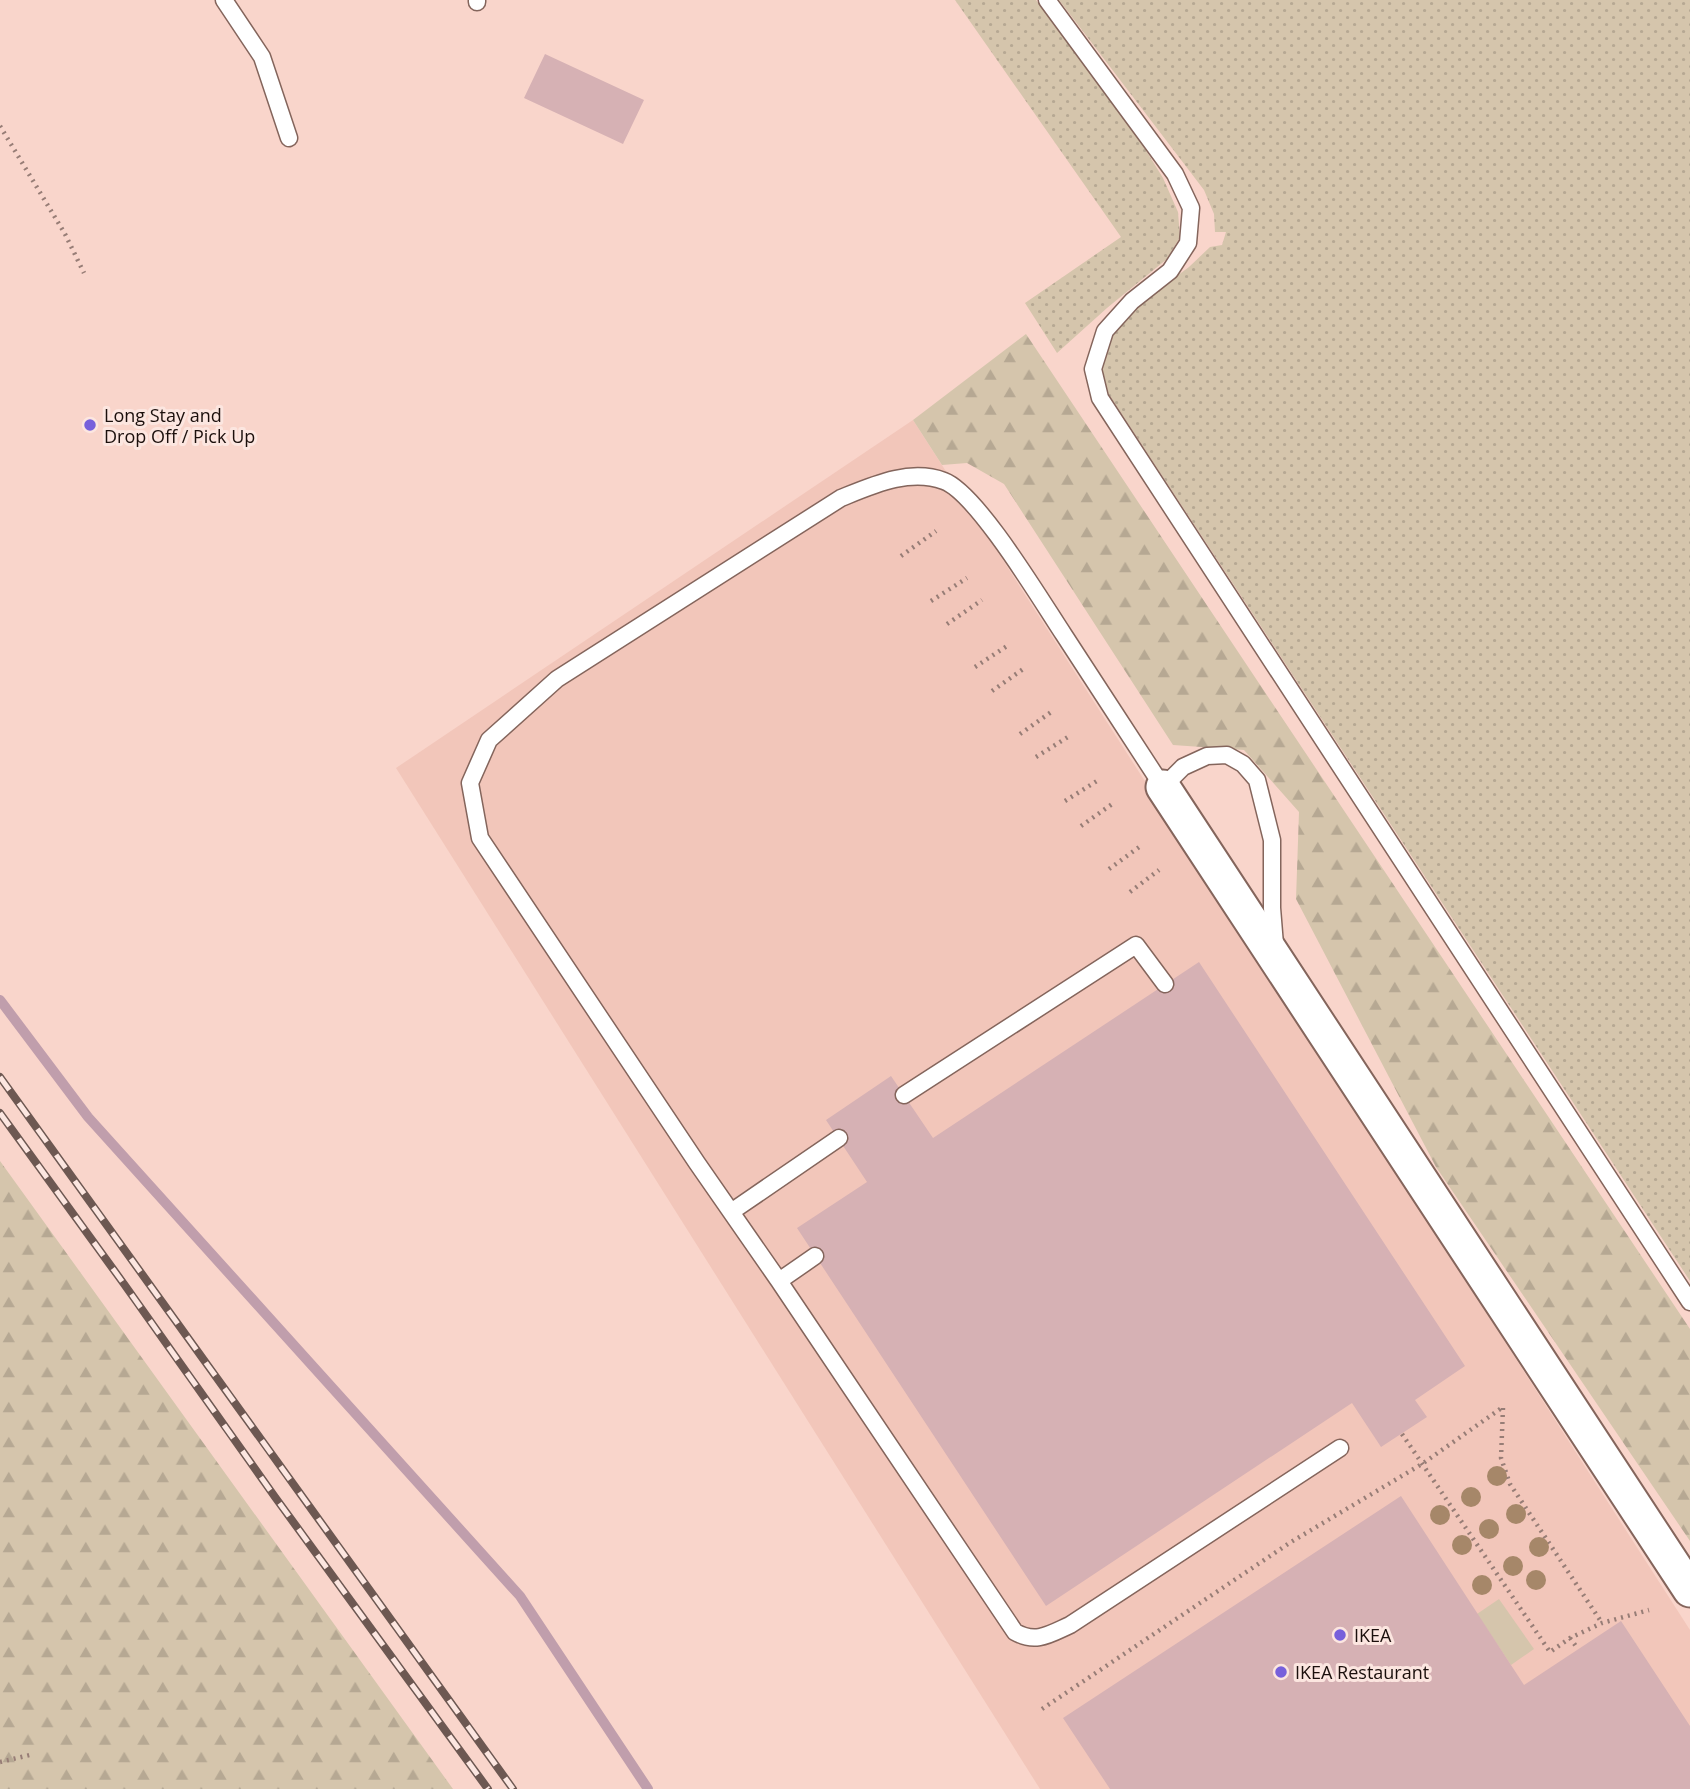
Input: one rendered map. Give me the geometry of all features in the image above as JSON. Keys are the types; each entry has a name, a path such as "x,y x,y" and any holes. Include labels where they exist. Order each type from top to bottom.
{"street":[{"path":"1163,787 1690,1590"}],"lane":[{"path":"224,0 262,57 289,138"},
{"path":"1047,0 1175,174 1191,208 1188,243 1170,271 1132,301 1105,331 1094,369 1100,398 1690,1302"},
{"path":"1277,961 1272,908 1272,840 1257,780 1243,764 1227,755 1207,755 1183,767 1163,787 1024,574 988,524 967,497 947,481 924,475 873,485 841,499 557,679 489,740 470,782 480,838 1015,1632 1035,1639 1070,1625 1340,1448"},
{"path":"904,1095 1136,944 1165,984"},
{"path":"731,1212 839,1138"},
{"path":"779,1281 815,1256"}],"path":[{"path":"0,126 65,234 84,273"},
{"path":"901,556 936,531"},
{"path":"931,600 967,578"},
{"path":"947,624 982,600"},
{"path":"975,667 1010,644"},
{"path":"992,691 1026,667"},
{"path":"1020,734 1054,710"},
{"path":"1036,757 1071,735"},
{"path":"1065,801 1100,779"},
{"path":"1081,826 1115,802"},
{"path":"1109,869 1142,845"},
{"path":"1130,892 1159,870"},
{"path":"1041,1709 1291,1542 1422,1464 1503,1407 1501,1458 1510,1484 1602,1623"},
{"path":"1402,1434 1550,1652 1570,1638 1602,1623 1649,1610"},
{"path":"1570,1638 1578,1649"},
{"path":"0,1762 34,1754"}],"shaded area":[{"path":"913,420 1690,1630 1690,1789 1040,1789 396,768"}],"green space":[{"path":"955,0 1036,0 1134,131 1163,178 1178,212 1180,237 1167,259 1057,353 1025,303 1121,237"},
{"path":"1059,0 1690,0 1690,1281 1104,387 1101,362 1110,334 1134,308 1189,267 1210,247 1222,245 1226,232 1215,232 1214,214 1204,190"},
{"path":"1026,334 1690,1329 1690,1541 1436,1167 1296,899 1299,812 1244,750 1173,745 1004,484 967,463 942,465 913,420"},
{"path":"0,1161 453,1789 0,1789"},
{"path":"1499,1599 1534,1649 1511,1665 1477,1614"}],"building":[{"path":"545,54 644,100 623,144 524,98"},
{"path":"1199,962 1465,1366 1415,1400 1427,1417 1381,1447 1352,1403 1046,1606 797,1228 867,1182 826,1120 891,1076 933,1138"},
{"name":"IKEA","path":"1401,1496 1524,1685 1621,1621 1690,1726 1690,1789 1110,1789 1063,1718"}],"waterway":[{"path":"0,1000 88,1117 520,1596 648,1789"}],"railway":[{"path":"0,1077 513,1789"},
{"path":"0,1113 488,1789"}],"place":[{"name":"Long Stay and Drop Off / Pick Up","path":"90,425"},
{"name":"IKEA","path":"1340,1635"},
{"name":"IKEA Restaurant","path":"1281,1672"}]}
